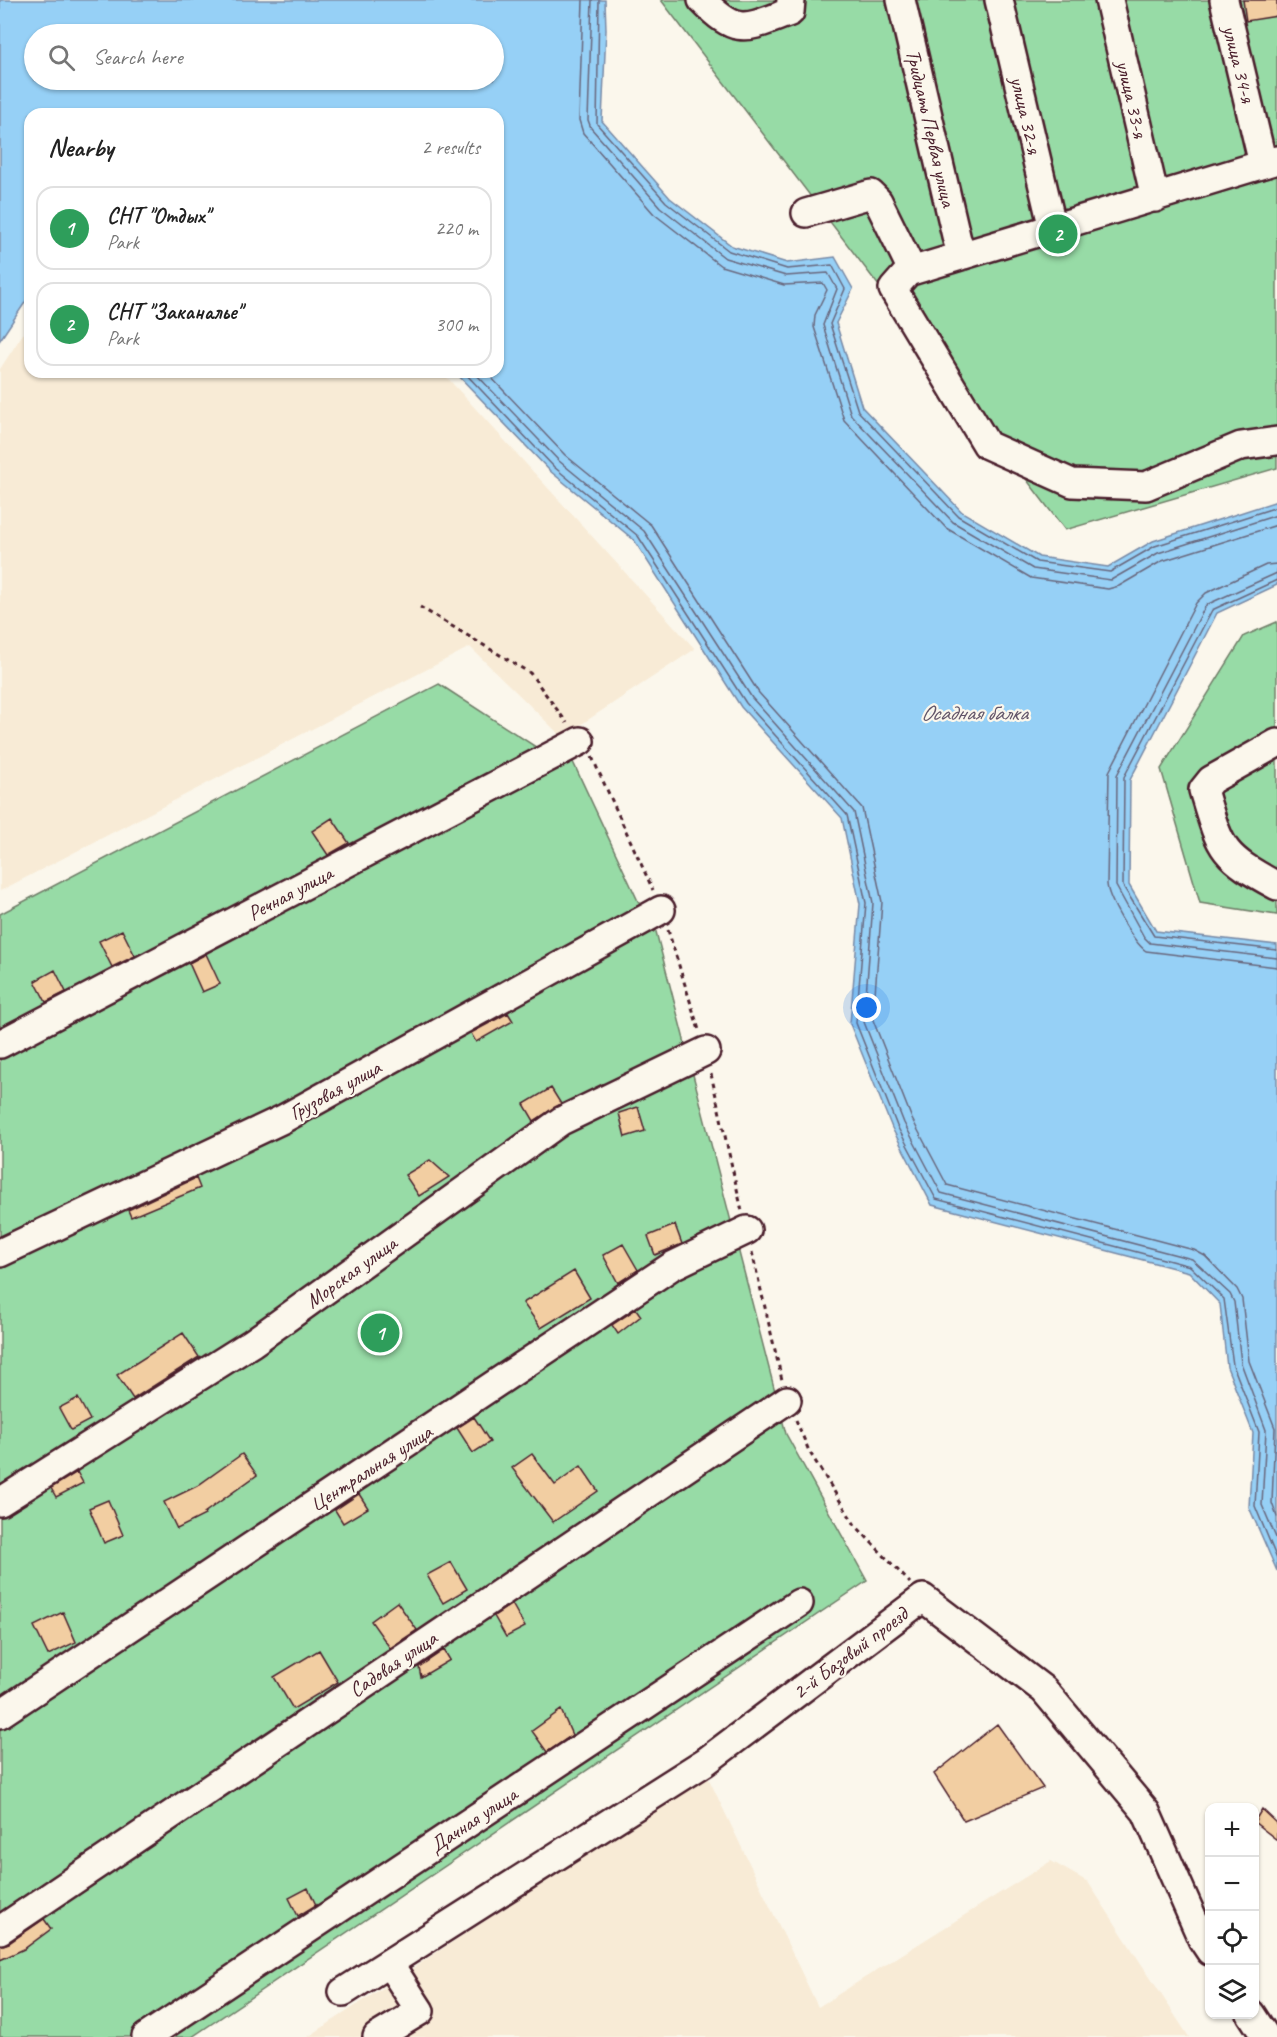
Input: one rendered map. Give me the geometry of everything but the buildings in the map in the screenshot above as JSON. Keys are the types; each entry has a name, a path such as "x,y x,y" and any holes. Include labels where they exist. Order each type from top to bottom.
{"street":[{"path":"702,0 731,24 748,27 790,12 791,0"},
{"name":"Тридцать Первая улица","path":"901,0 957,240 964,255"},
{"name":"улица 32-я","path":"999,0 1053,229"},
{"name":"улица 33-я","path":"1109,0 1155,198"},
{"name":"улица 34-я","path":"1224,0 1270,162"},
{"path":"1270,162 912,270 893,289 987,445 1072,483 1146,486 1241,446 1277,441"},
{"path":"806,213 871,194 878,201 912,270"},
{"name":"Речная улица","path":"0,1044 580,741"},
{"path":"1277,743 1211,780 1203,790 1218,839 1228,855 1277,886"},
{"name":"Грузовая улица","path":"0,1253 283,1119 662,910"},
{"name":"Морская улица","path":"0,1502 252,1343 561,1121 706,1051"},
{"name":"Центральная улица","path":"0,1714 672,1266 747,1230"},
{"name":"Садовая улица","path":"0,1930 787,1400"},
{"name":"2-й Базовый проезд","path":"343,1992 705,1762 923,1598 1044,1690 1146,1812 1205,1945"},
{"name":"Дачная улица","path":"147,2037 799,1603"},
{"path":"377,2037 420,2011 389,1963"},
{"path":"1254,2019 1266,2037"}],"path":[{"path":"420,607 530,673 593,758 662,910 706,1051 787,1400 809,1451 855,1525 923,1598"}],"shaded area":[{"path":"24,332 24,378 447,378 695,649 562,737 470,647 0,891 0,369"},
{"path":"707,1775 818,2007 1051,1861 1088,1882 1189,2037 308,2037"}],"green space":[{"path":"661,0 1277,0 1277,468 1065,530"},
{"path":"1277,622 1277,915 1200,903 1161,769 1244,636"},
{"path":"439,684 545,753 572,760 639,903 653,920 786,1434 867,1581 192,2037 0,2037 0,914"}],"water":[{"name":"Осадная балка","path":"0,0 605,0 602,121 670,198 732,246 787,263 835,257 853,289 836,323 862,407 962,512 1039,557 1108,567 1153,541 1277,501 1277,585 1217,613 1130,780 1129,885 1156,931 1277,945 1277,1571 1249,1507 1253,1433 1227,1367 1220,1304 1189,1272 932,1205 892,1128 850,1024 860,904 842,818 741,707 634,540 550,471 461,378 504,378 504,108 24,108 24,304 0,340"}],"place":[{"name":"СНТ \"Заканалье\"","path":"1058,234"},
{"name":"СНТ \"Отдых\"","path":"380,1333"}]}
